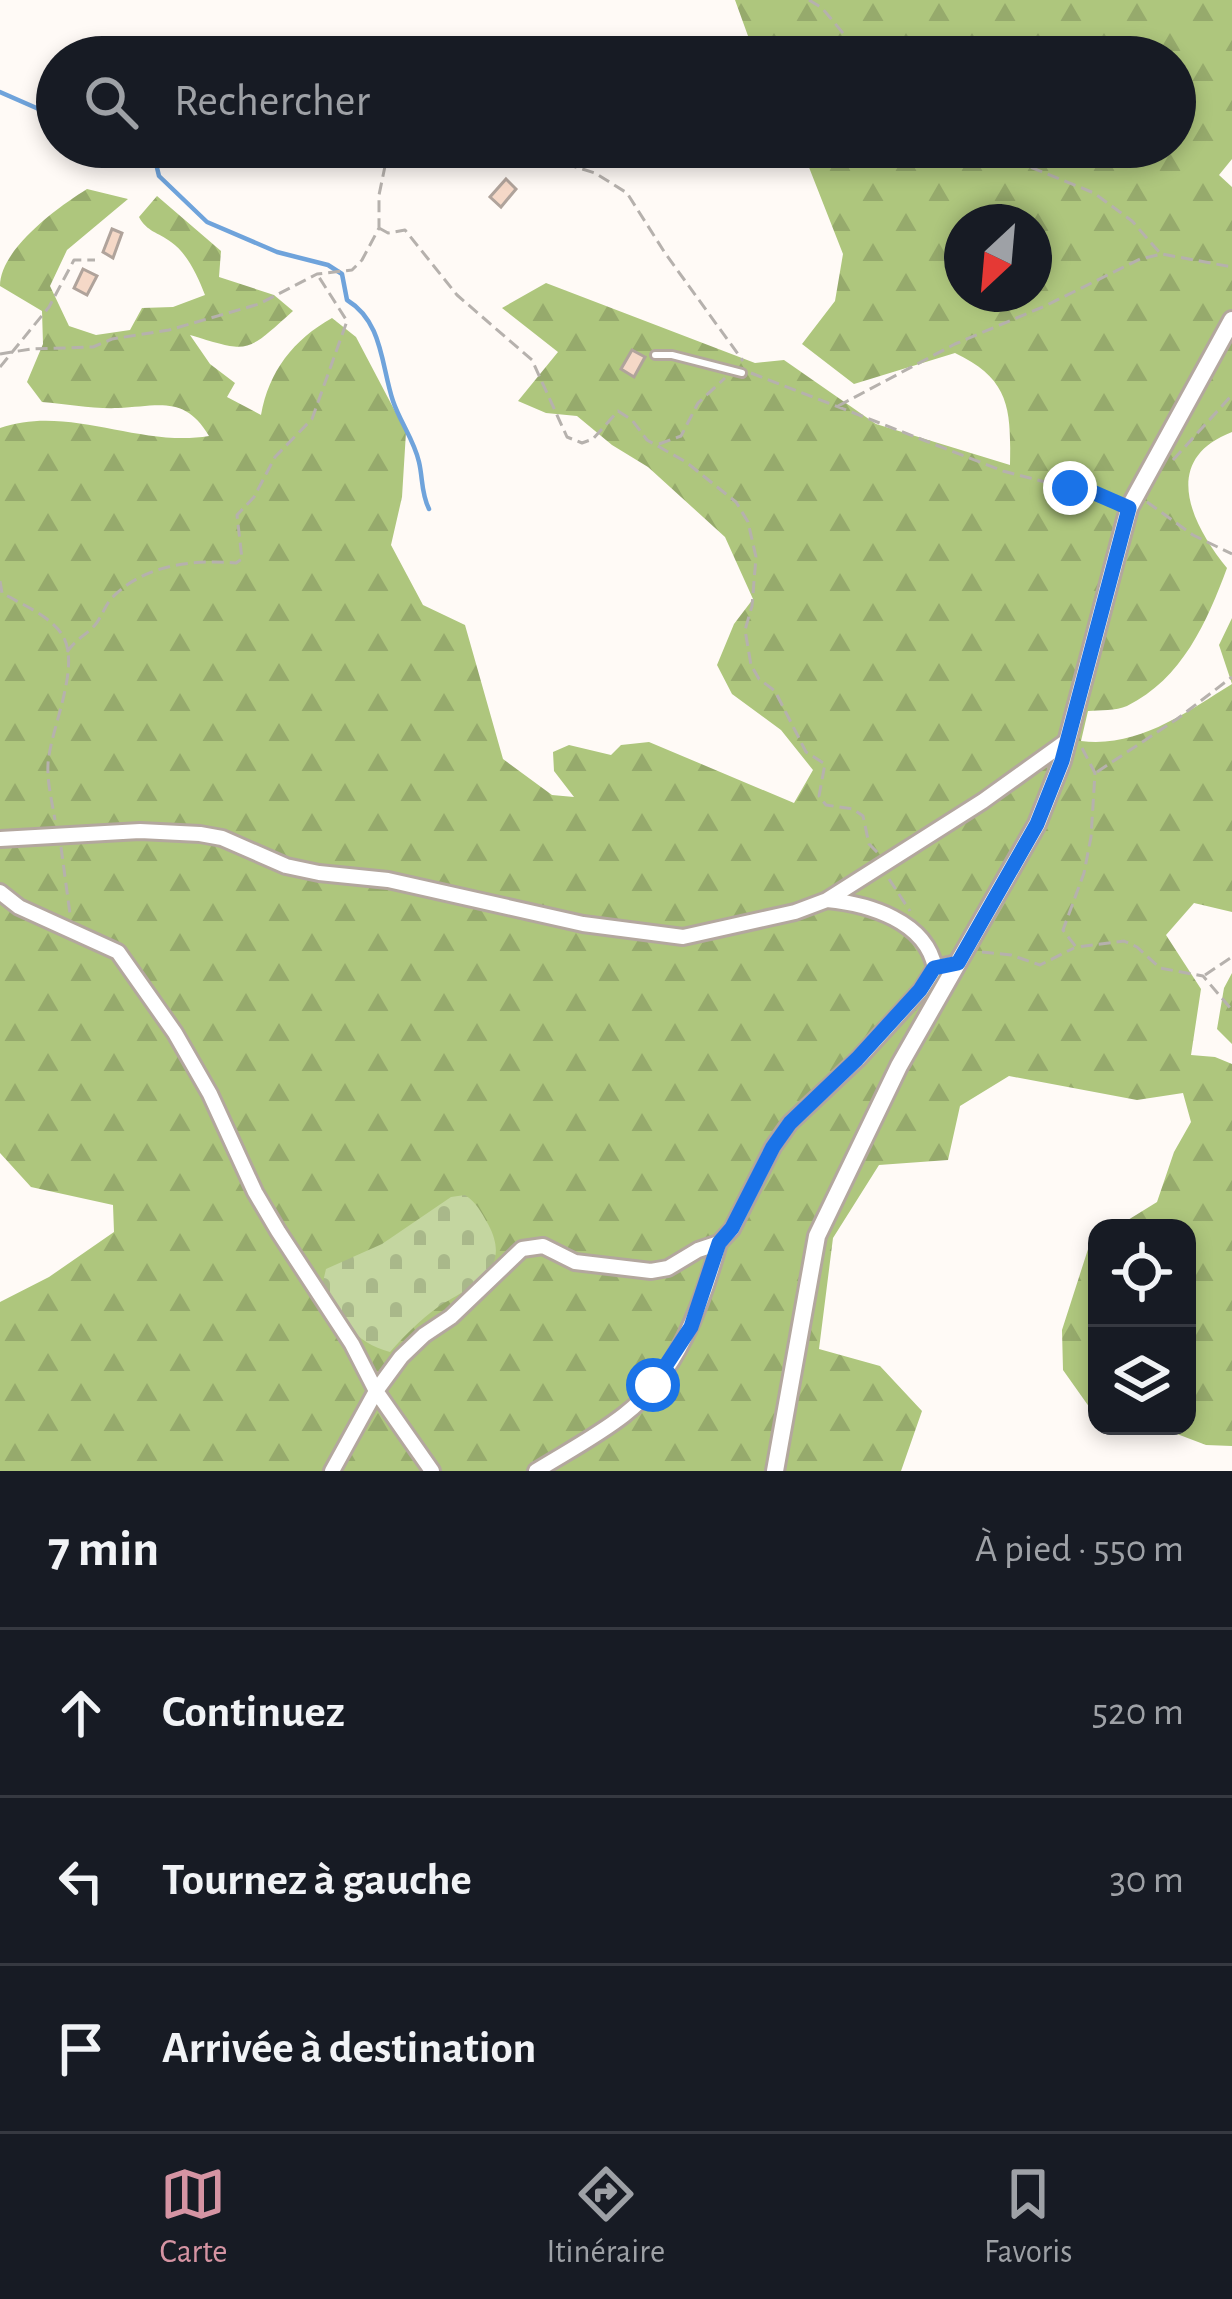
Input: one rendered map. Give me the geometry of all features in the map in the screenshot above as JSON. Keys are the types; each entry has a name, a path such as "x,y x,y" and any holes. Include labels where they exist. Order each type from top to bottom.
{"street":[{"path":"775,1471 817,1236 899,1066 1037,824 1070,732 1129,508 1232,320"},
{"path":"0,839 140,831 200,834 222,838 286,866 319,873 388,880 563,920 664,937 700,934 795,912 827,899 983,800 1070,732"},
{"path":"0,892 19,907 118,952 210,1094 255,1192 352,1344 376,1391 431,1471"},
{"path":"536,1471 626,1414 653,1385 691,1327 719,1243 732,1228 773,1147 790,1123 920,990 934,968 932,956 913,931 884,913 827,899"},
{"path":"934,968 958,963"},
{"path":"332,1471 376,1391 424,1335 451,1317 523,1249 543,1246 574,1262 651,1271 668,1268 719,1243"}],"lane":[{"path":"656,355 746,373"}],"path":[{"path":"809,0 845,36"},
{"path":"0,354 93,347 214,319 229,310 260,304 317,274 352,270 379,228 385,168"},
{"path":"579,168 627,193 746,373"},
{"path":"1033,168 1094,193 1132,221 1162,254"},
{"path":"379,228 388,233 405,230 457,295 532,360 567,437 582,443 593,439 618,411 736,502 748,522 756,557 745,629 751,665 759,679 776,692 806,752 824,764 820,796 826,805 853,809 863,816 869,844 910,909 913,931"},
{"path":"838,406 1140,259 1162,254 1232,267"},
{"path":"0,367 49,307 74,260 95,260"},
{"path":"67,652 78,636 95,625 113,596 131,582 190,560 236,563 242,559 237,515 254,497 275,457 312,419 340,348 347,321 317,274"},
{"path":"656,444 681,436 709,389 730,375 746,373 1003,471 1090,491 1129,508 1139,497 1192,535 1232,554"},
{"path":"1170,463 1232,395"},
{"path":"0,581 2,593 51,623 63,636 67,652 65,686 48,763 68,908 77,932"},
{"path":"1095,773 1232,677"},
{"path":"1070,732 1095,773 1088,856 1063,930 1076,947"},
{"path":"958,963 976,952 1040,965 1076,947 1124,940 1160,968 1203,976 1232,1010"},
{"path":"1203,976 1232,957"}],"green space":[{"path":"735,0 1232,0 1232,159 1219,175 1232,187 1232,432 1209,444 1189,476 1194,513 1227,568 1211,609 1178,665 1127,706 1088,711 1081,741 1141,734 1232,684 1232,912 1194,903 1166,935 1201,989 1191,1055 1232,1064 1232,1446 1206,1445 1180,1435 1196,1435 1196,1219 1130,1219 1157,1202 1174,1152 1191,1122 1183,1093 1137,1100 1009,1076 960,1106 948,1160 879,1165 833,1238 819,1349 880,1366 922,1411 901,1471 0,1471 0,1302 49,1277 114,1232 113,1205 31,1187 0,1153 0,428 52,421 157,436 209,436 190,414 170,406 109,408 42,402 27,382 43,344 42,311 0,286 10,258 47,218 87,189 128,199 67,250 50,286 69,326 96,335 130,330 142,308 173,307 205,295 182,253 139,217 157,196 221,251 219,277 274,295 293,311 246,346 190,335 210,364 235,383 227,397 261,415 277,371 306,336 332,318 356,337 406,432 402,497 391,545 423,605 465,625 503,759 552,795 574,797 554,771 553,752 569,745 611,755 621,745 649,742 794,803 813,770 781,730 732,694 717,665 734,624 753,599 725,537 648,467 577,416 546,413 518,401 558,352 502,308 546,283 755,363 784,360 876,424 1010,465 1004,398 973,363 955,353 854,384 802,344 835,301 843,254 809,168 1196,168 1196,36 748,36"},
{"path":"1232,618 1232,684 1219,645"},
{"path":"1232,973 1232,1044 1217,1029 1224,988"},
{"path":"465,1195 481,1212 495,1240 492,1266 475,1284 425,1317 390,1352 367,1342 341,1318 328,1297 322,1286 326,1269 382,1244 451,1197"},
{"path":"1088,1249 1088,1405 1063,1370 1062,1330"}],"building":[{"path":"506,179 516,189 501,207 490,197"},
{"path":"112,229 122,233 113,258 103,252"},
{"path":"83,269 97,276 87,295 74,288"},
{"path":"632,350 645,357 634,377 621,369"}],"waterway":[{"path":"0,92 36,108"},
{"path":"157,168 159,176 207,222 342,274 347,300 368,320 379,345 393,401 417,454 429,509"}],"route":[{"path":"653,1385 691,1327 719,1243 732,1228 773,1147 790,1123 920,990 934,968 958,963 1037,824 1062,761 1129,508 1070,488"}]}
